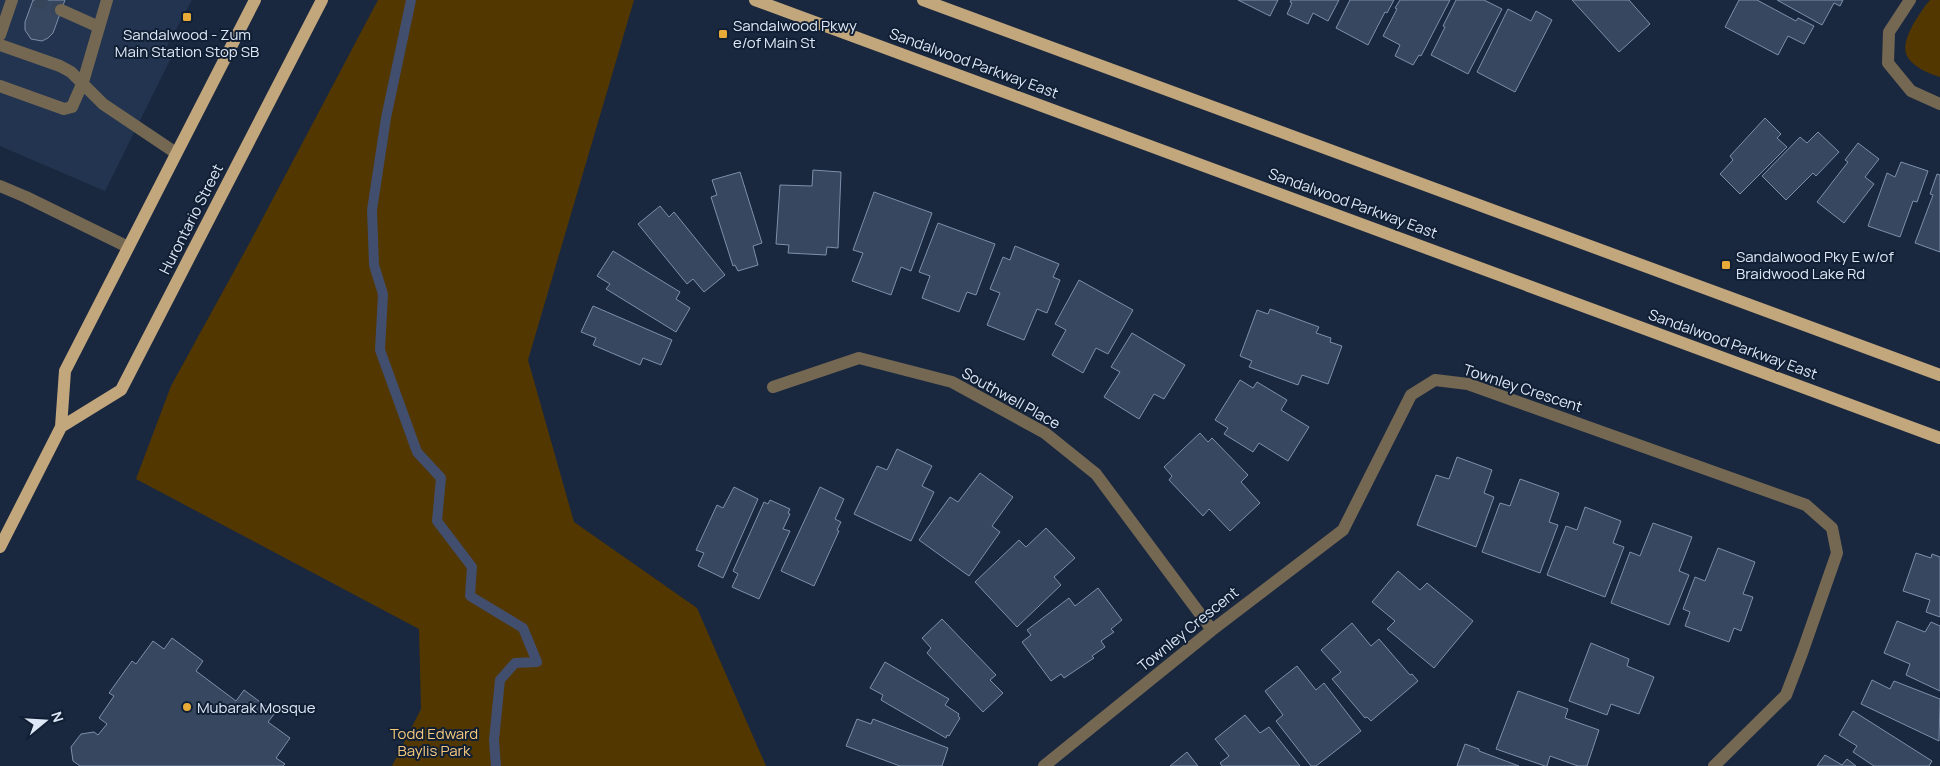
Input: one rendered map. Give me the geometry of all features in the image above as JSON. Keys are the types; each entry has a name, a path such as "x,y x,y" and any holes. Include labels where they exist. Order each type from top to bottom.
{"main road":[{"path":"0,547 60,427 65,371 255,0"},
{"name":"Hurontario Street","path":"60,427 121,390 322,0"},
{"name":"Sandalwood Parkway East","path":"755,0 1940,438"},
{"path":"924,0 1940,375"}],"street":[{"path":"0,35 12,0"},
{"path":"0,86 64,109 72,107 83,82 107,0"},
{"path":"1910,0 1888,32 1888,63 1911,91 1940,104"},
{"path":"61,10 100,27"},
{"path":"0,45 60,66 71,72 83,82 102,104 176,153"},
{"path":"0,186 128,247"},
{"name":"Southwell Place","path":"773,387 859,358 952,382 1045,433 1096,474 1212,630"},
{"name":"Townley Crescent","path":"1044,766 1212,630 1342,530 1411,395 1435,380 1468,384 1806,505 1832,528 1837,553 1786,695 1714,766"}],"shaded area":[{"path":"0,0 192,0 166,48 174,52 105,191 0,146"}],"green space":[{"name":"Todd Edward Baylis Park","path":"378,0 634,0 528,360 574,522 697,608 766,766 392,766 421,709 419,629 136,479 171,386 249,244"},
{"path":"1930,0 1940,0 1940,77 1926,72 1913,64 1905,50 1912,26"}],"building":[{"path":"33,0 65,0 53,33 42,41 31,39 25,30 25,22"},
{"path":"1238,0 1278,0 1270,16"},
{"path":"1291,0 1339,0 1328,21 1313,13 1308,24 1287,14 1292,3 1290,2"},
{"path":"1350,0 1394,0 1387,13 1385,12 1368,45 1336,28"},
{"path":"1400,0 1450,0 1421,56 1419,55 1413,65 1395,56 1400,45 1383,36"},
{"path":"1456,0 1484,0 1502,9 1468,74 1431,55"},
{"path":"1572,0 1629,0 1650,24 1619,52"},
{"path":"1739,0 1757,0 1796,21 1798,18 1814,26 1804,44 1788,36 1778,55 1725,27"},
{"path":"1777,0 1843,0 1840,6 1834,3 1822,25"},
{"path":"1508,9 1531,21 1536,11 1552,20 1515,92 1477,72"},
{"path":"1765,118 1781,134 1777,138 1787,147 1740,194 1720,174 1733,160 1730,156"},
{"path":"1818,132 1839,152 1816,176 1813,173 1786,200 1762,176 1800,137 1807,143"},
{"path":"1858,143 1879,159 1865,177 1874,184 1844,223 1817,202 1848,162 1845,160"},
{"path":"1901,162 1928,171 1917,202 1913,201 1900,237 1868,226 1887,173 1895,177"},
{"path":"813,170 841,172 838,248 827,247 826,255 788,253 789,245 776,244 780,185 812,186"},
{"path":"740,172 762,243 753,246 758,265 738,271 735,265 733,266 711,197 717,195 712,180"},
{"path":"1937,174 1940,175 1940,252 1915,243 1933,195 1930,194"},
{"path":"874,192 932,213 911,271 901,267 891,295 852,281 863,253 853,250"},
{"path":"660,206 669,217 674,212 725,275 704,292 693,279 687,284 638,224"},
{"path":"938,223 995,244 976,295 967,292 959,312 922,298 930,276 919,272"},
{"path":"1015,246 1059,264 1053,277 1060,280 1047,313 1037,309 1024,340 987,325 1000,293 990,289 1003,257 1010,260"},
{"path":"613,251 680,292 676,299 690,308 676,332 606,289 610,284 597,276"},
{"path":"1079,280 1133,310 1108,354 1096,348 1083,373 1052,355 1066,330 1055,324"},
{"path":"593,306 672,340 661,365 643,358 640,365 593,345 596,338 581,332"},
{"path":"1270,309 1319,327 1316,333 1331,338 1330,342 1342,346 1328,384 1302,375 1298,385 1249,367 1252,361 1240,356 1257,310 1268,314"},
{"path":"1132,333 1185,365 1164,399 1154,394 1139,419 1104,397 1120,372 1111,367"},
{"path":"1240,380 1253,388 1257,382 1287,400 1281,410 1309,427 1288,461 1259,443 1253,452 1224,434 1228,428 1215,420"},
{"path":"1200,433 1208,442 1212,438 1248,475 1241,482 1260,503 1230,531 1209,509 1203,516 1169,480 1172,476 1164,467"},
{"path":"897,449 932,466 922,486 934,492 911,541 854,514 877,466 887,470"},
{"path":"1457,457 1492,470 1484,493 1494,497 1476,547 1417,525 1436,475 1449,479"},
{"path":"980,473 1013,497 992,526 1000,532 969,576 919,540 950,497 958,502"},
{"path":"1520,479 1559,493 1549,522 1558,525 1540,573 1482,552 1500,503 1510,506"},
{"path":"734,487 758,499 723,578 698,566 704,553 696,550 717,505 723,508"},
{"path":"820,487 844,499 835,519 841,522 837,530 839,531 814,586 781,571"},
{"path":"770,500 790,509 788,513 790,514 783,529 790,531 759,599 732,587 738,574 733,571 764,502 768,504"},
{"path":"1585,507 1621,521 1613,543 1624,547 1605,597 1547,575 1566,526 1577,530"},
{"path":"1653,523 1692,537 1679,571 1689,575 1669,625 1611,603 1630,552 1640,556"},
{"path":"1046,528 1075,558 1054,577 1061,585 1017,627 975,582 1019,540 1026,547"},
{"path":"1718,548 1755,562 1743,594 1753,597 1741,631 1734,628 1729,642 1685,626 1690,612 1683,609 1695,577 1705,581"},
{"path":"1916,553 1931,558 1932,554 1940,557 1940,617 1926,612 1930,600 1903,591"},
{"path":"1398,571 1420,590 1427,583 1473,621 1434,668 1387,629 1395,621 1372,602"},
{"path":"1098,588 1122,620 1111,629 1114,632 1101,641 1105,647 1092,656 1094,658 1064,678 1061,674 1051,681 1022,642 1031,635 1027,630 1069,598 1075,606"},
{"path":"942,619 996,675 990,680 1003,693 983,712 927,653 931,648 922,638"},
{"path":"1897,621 1925,632 1931,622 1940,626 1940,691 1906,675 1910,664 1884,653"},
{"path":"1352,623 1371,646 1379,639 1410,675 1412,674 1418,681 1371,721 1367,717 1365,718 1332,679 1341,672 1321,650"},
{"name":"Mubarak Mosque","path":"172,638 203,661 196,671 236,701 244,690 275,713 268,722 290,738 276,758 285,764 283,766 80,766 73,761 71,747 81,734 94,732 98,735 107,724 99,718 114,696 109,693 132,661 136,664 153,641 164,649"},
{"path":"1591,643 1629,659 1627,666 1654,677 1639,714 1611,704 1607,715 1569,701"},
{"path":"885,662 949,699 945,705 959,714 960,718 949,736 947,735 946,738 881,700 883,695 870,688"},
{"path":"1297,666 1316,690 1324,683 1361,731 1316,766 1311,766 1276,721 1283,715 1265,691"},
{"path":"1872,680 1890,689 1894,681 1940,699 1939,741 1861,704"},
{"path":"1518,691 1568,709 1565,718 1599,730 1587,766 1578,766 1550,756 1547,766 1545,766 1496,749"},
{"path":"1853,711 1932,761 1929,766 1874,766 1853,752 1857,746 1839,735"},
{"path":"1245,715 1260,733 1269,727 1300,766 1222,766 1220,763 1229,756 1215,739"},
{"path":"857,719 871,724 873,719 948,748 942,766 900,766 846,746"},
{"path":"1465,744 1479,749 1479,751 1519,766 1457,766"},
{"path":"1187,752 1198,766 1170,766"},
{"path":"1825,755 1842,765 1847,759 1856,766 1817,766"}],"waterway":[{"path":"411,0 386,118 372,210 374,265 383,294 380,350 417,452 441,478 437,521 472,567 470,596 523,628 537,662 515,663 500,680 494,740 496,766"}],"tunnel":[{"path":"35,0 61,10"}],"place":[{"name":"Sandalwood - Zum Main Station Stop SB","path":"187,17"},
{"name":"Sandalwood Pkwy e/of Main St","path":"723,34"},
{"name":"Sandalwood Pky E w/of Braidwood Lake Rd","path":"1726,265"},
{"name":"Mubarak Mosque","path":"187,707"}]}
